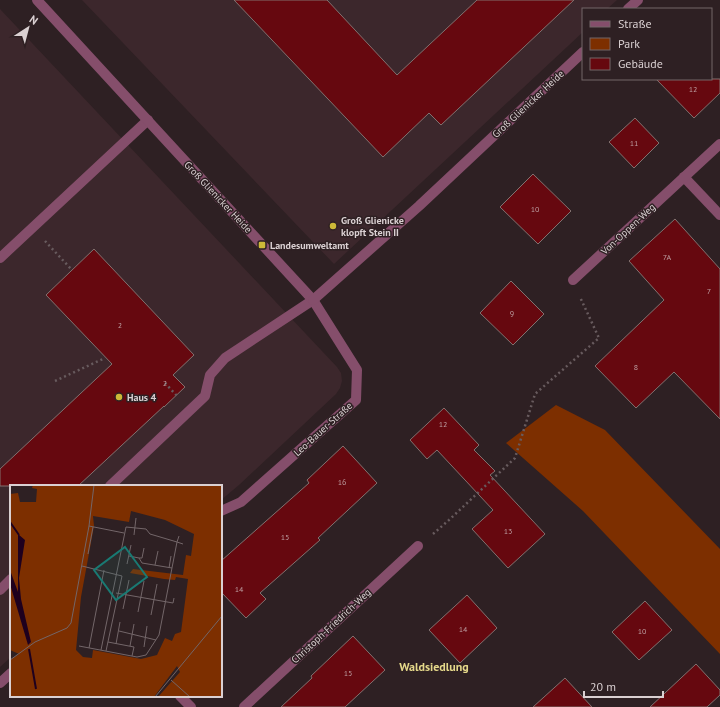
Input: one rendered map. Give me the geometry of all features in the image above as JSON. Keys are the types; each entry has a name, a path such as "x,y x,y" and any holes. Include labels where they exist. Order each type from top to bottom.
{"street":[{"name":"Groß Glienicker Heide","path":"36,0 313,300 419,206 582,53"},
{"path":"629,8 638,0"},
{"path":"0,258 148,120"},
{"name":"Von-Oppen-Weg","path":"573,280 720,144"},
{"path":"684,177 720,215"},
{"path":"111,485 205,396 210,375 225,358 313,300"},
{"name":"Leo-Bauer-Straße","path":"222,511 241,502 356,400 357,370 313,300"},
{"name":"Christoph-Friedrich-Weg","path":"244,707 418,546"},
{"path":"0,590 10,581"},
{"path":"0,683 10,674"},
{"path":"181,697 191,707"}],"path":[{"path":"33,228 72,270"},
{"path":"418,546 450,520 515,458 535,394 599,338 573,280"},
{"path":"55,381 106,358"}],"shaded area":[{"path":"82,0 617,0 608,8 582,8 582,33 334,264"},
{"path":"0,9 337,367 341,373 342,381 336,394 222,499 222,485 10,485 10,658 0,667"}],"green space":[{"path":"556,405 605,430 720,549 720,654 583,511 506,443"}],"building":[{"path":"234,0 327,0 397,75 477,0 574,0 441,125 429,113 383,157"},
{"path":"720,79 720,93 694,118 657,80"},
{"path":"635,118 659,143 634,168 609,142"},
{"path":"533,174 571,211 538,244 500,207"},
{"path":"675,219 720,269 720,419 674,372 636,408 595,366 664,300 629,261"},
{"name":"Haus 4","path":"94,249 194,355 173,375 185,387 79,485 0,486 0,469 112,364 46,295"},
{"path":"511,281 544,314 513,345 480,313"},
{"path":"444,408 479,445 474,450 495,471 490,475 545,534 508,568 472,529 493,510 437,450 427,459 410,440"},
{"path":"343,446 377,483 318,538 320,540 260,593 266,599 246,618 222,593 222,560 309,483 307,480"},
{"path":"467,595 497,628 460,663 429,630"},
{"path":"645,601 672,630 639,660 612,632"},
{"path":"353,636 385,670 345,707 281,707 312,678 311,676"},
{"path":"696,664 720,690 720,695 707,707 650,707"},
{"path":"565,678 592,707 533,707"}],"place":[{"name":"Groß Glienicke klopft Stein II","path":"333,226"},
{"name":"Landesumweltamt","path":"262,245"},
{"name":"Haus 4","path":"119,397"}],"district":[{"name":"Waldsiedlung","path":"434,666"}]}
